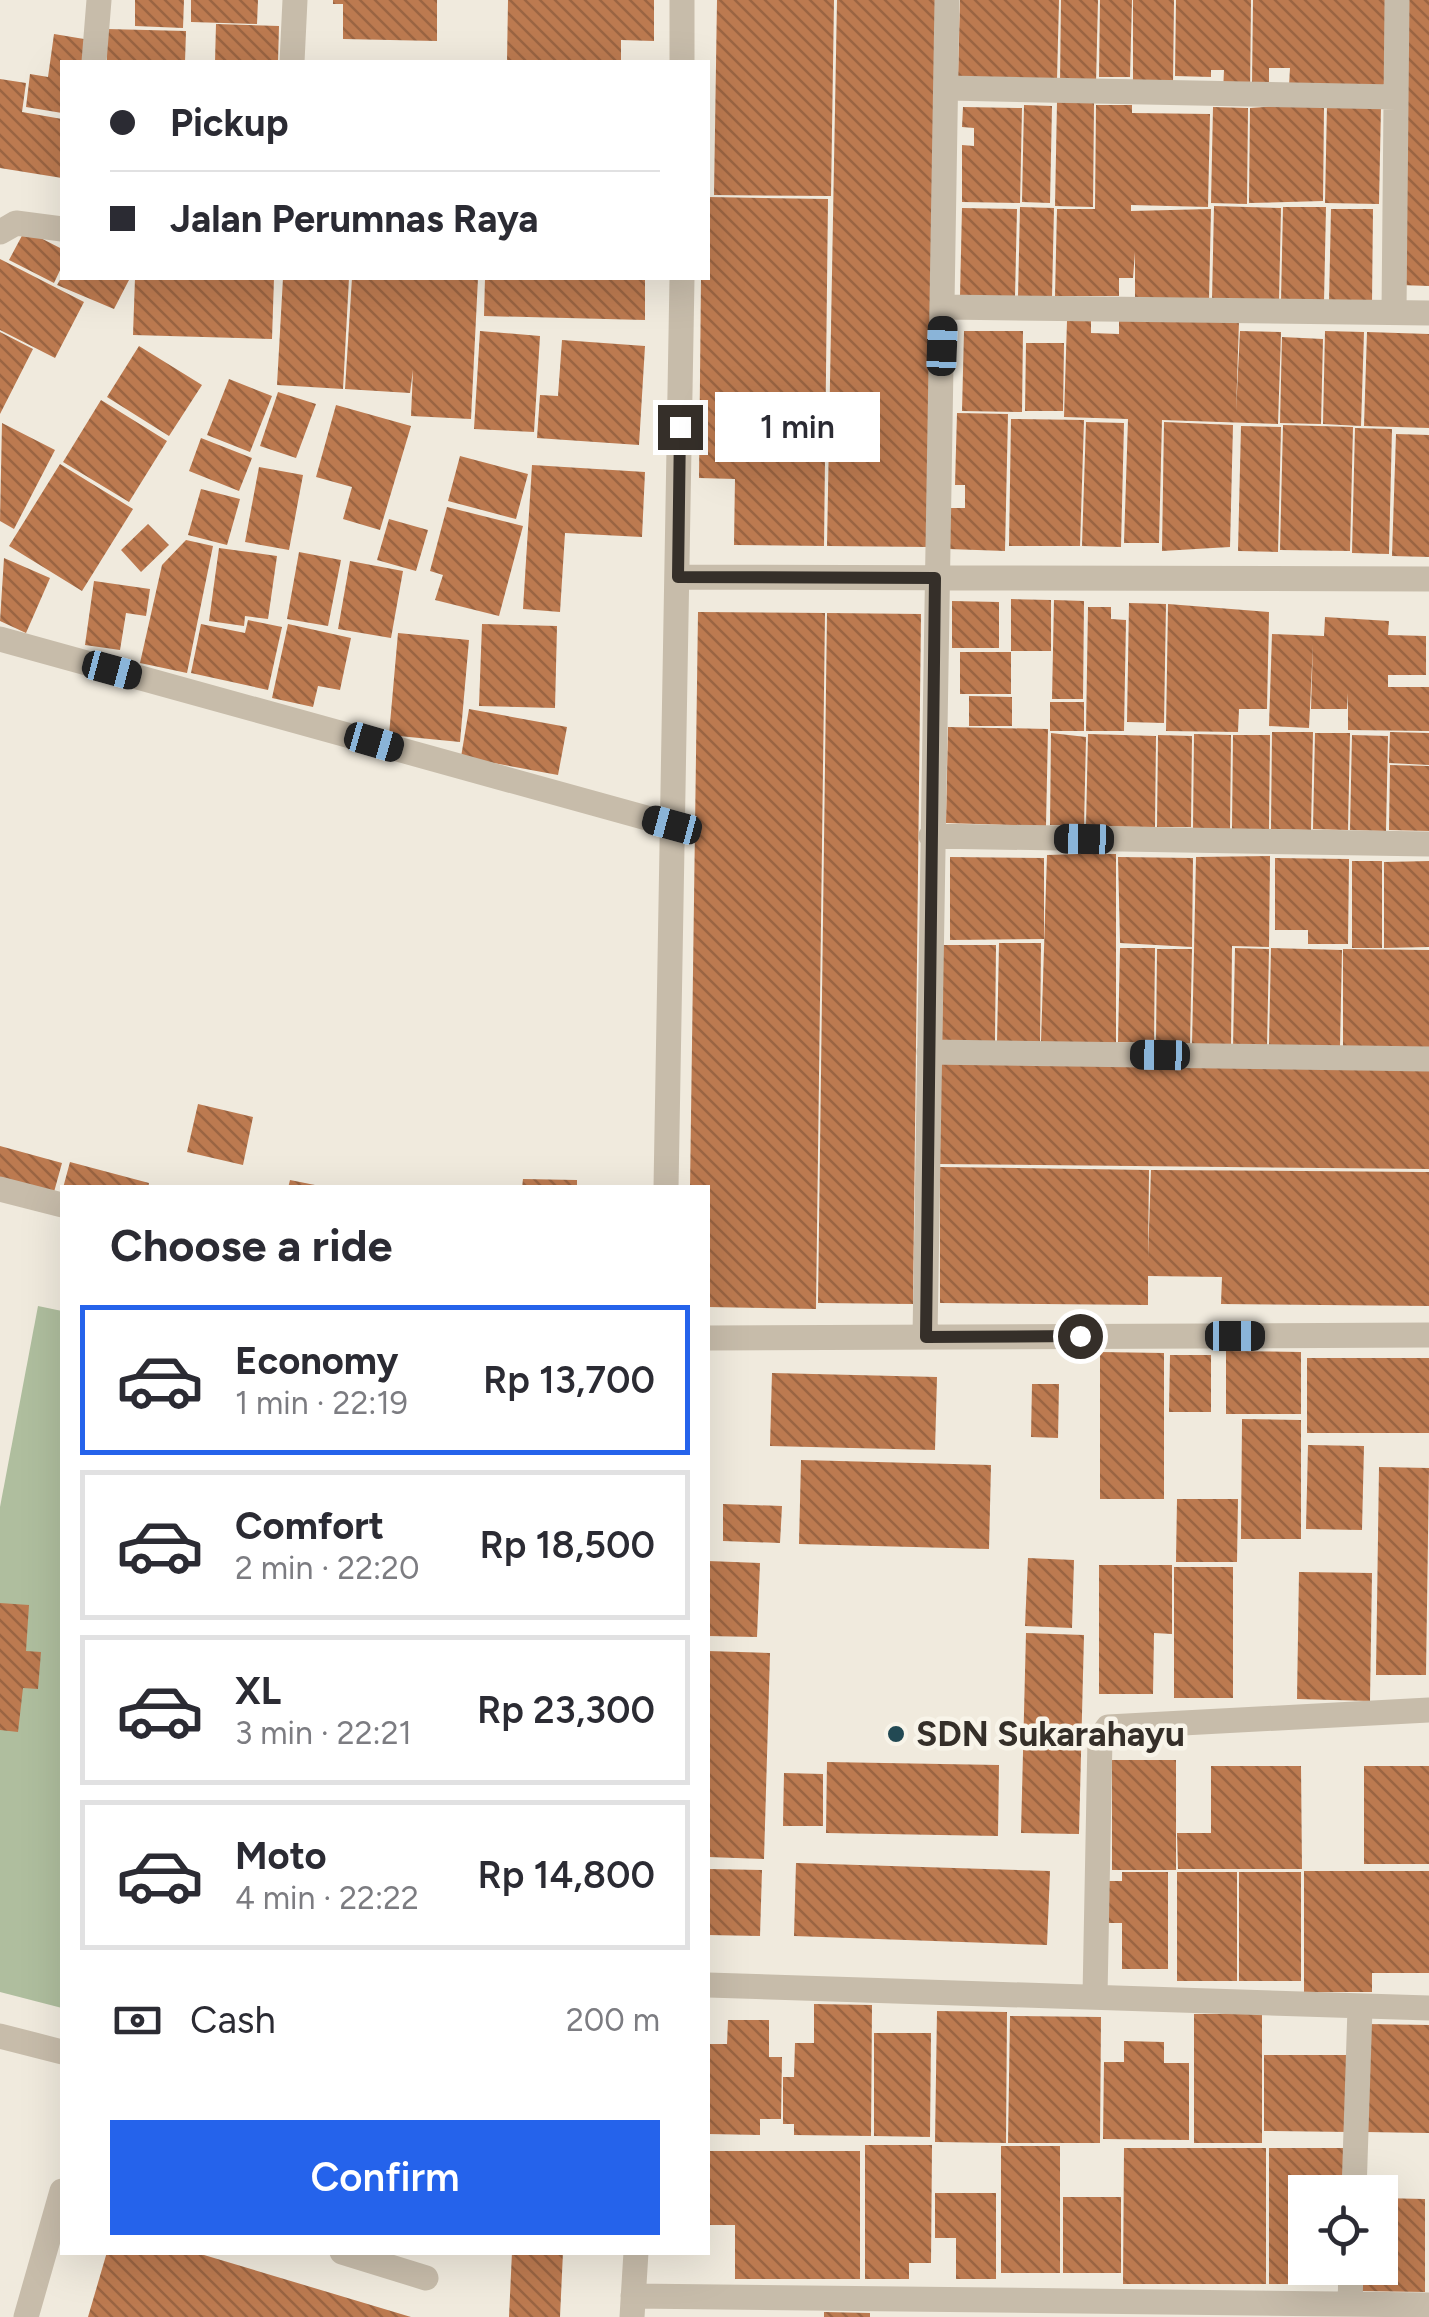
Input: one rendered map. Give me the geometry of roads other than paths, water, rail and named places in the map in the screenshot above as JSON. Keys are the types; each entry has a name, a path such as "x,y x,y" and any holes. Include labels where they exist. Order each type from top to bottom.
{"street":[{"path":"94,60 98,0"},
{"path":"292,60 294,0"},
{"path":"682,0 682,60"},
{"path":"926,1337 947,0"},
{"path":"1394,312 1397,0"},
{"path":"947,88 1396,98"},
{"path":"0,232 16,223 60,228"},
{"path":"666,1185 682,280"},
{"path":"943,307 1429,313"},
{"path":"678,577 1429,580"},
{"path":"0,639 672,825"},
{"path":"931,836 1429,844"},
{"path":"929,1052 1429,1059"},
{"path":"0,1189 60,1204"},
{"path":"710,1338 1429,1335"},
{"path":"1095,1996 1100,1738 1108,1727 1429,1710"},
{"path":"710,1986 1429,2008"},
{"path":"1355,2175 1360,2008"},
{"path":"0,2036 60,2051"},
{"path":"26,2317 60,2198"},
{"path":"352,2255 426,2278"},
{"path":"636,2255 632,2307 1429,2305"},
{"path":"1350,2305 1351,2285"}],"place":[{"name":"SDN Sukarahayu","path":"896,1734"}]}
